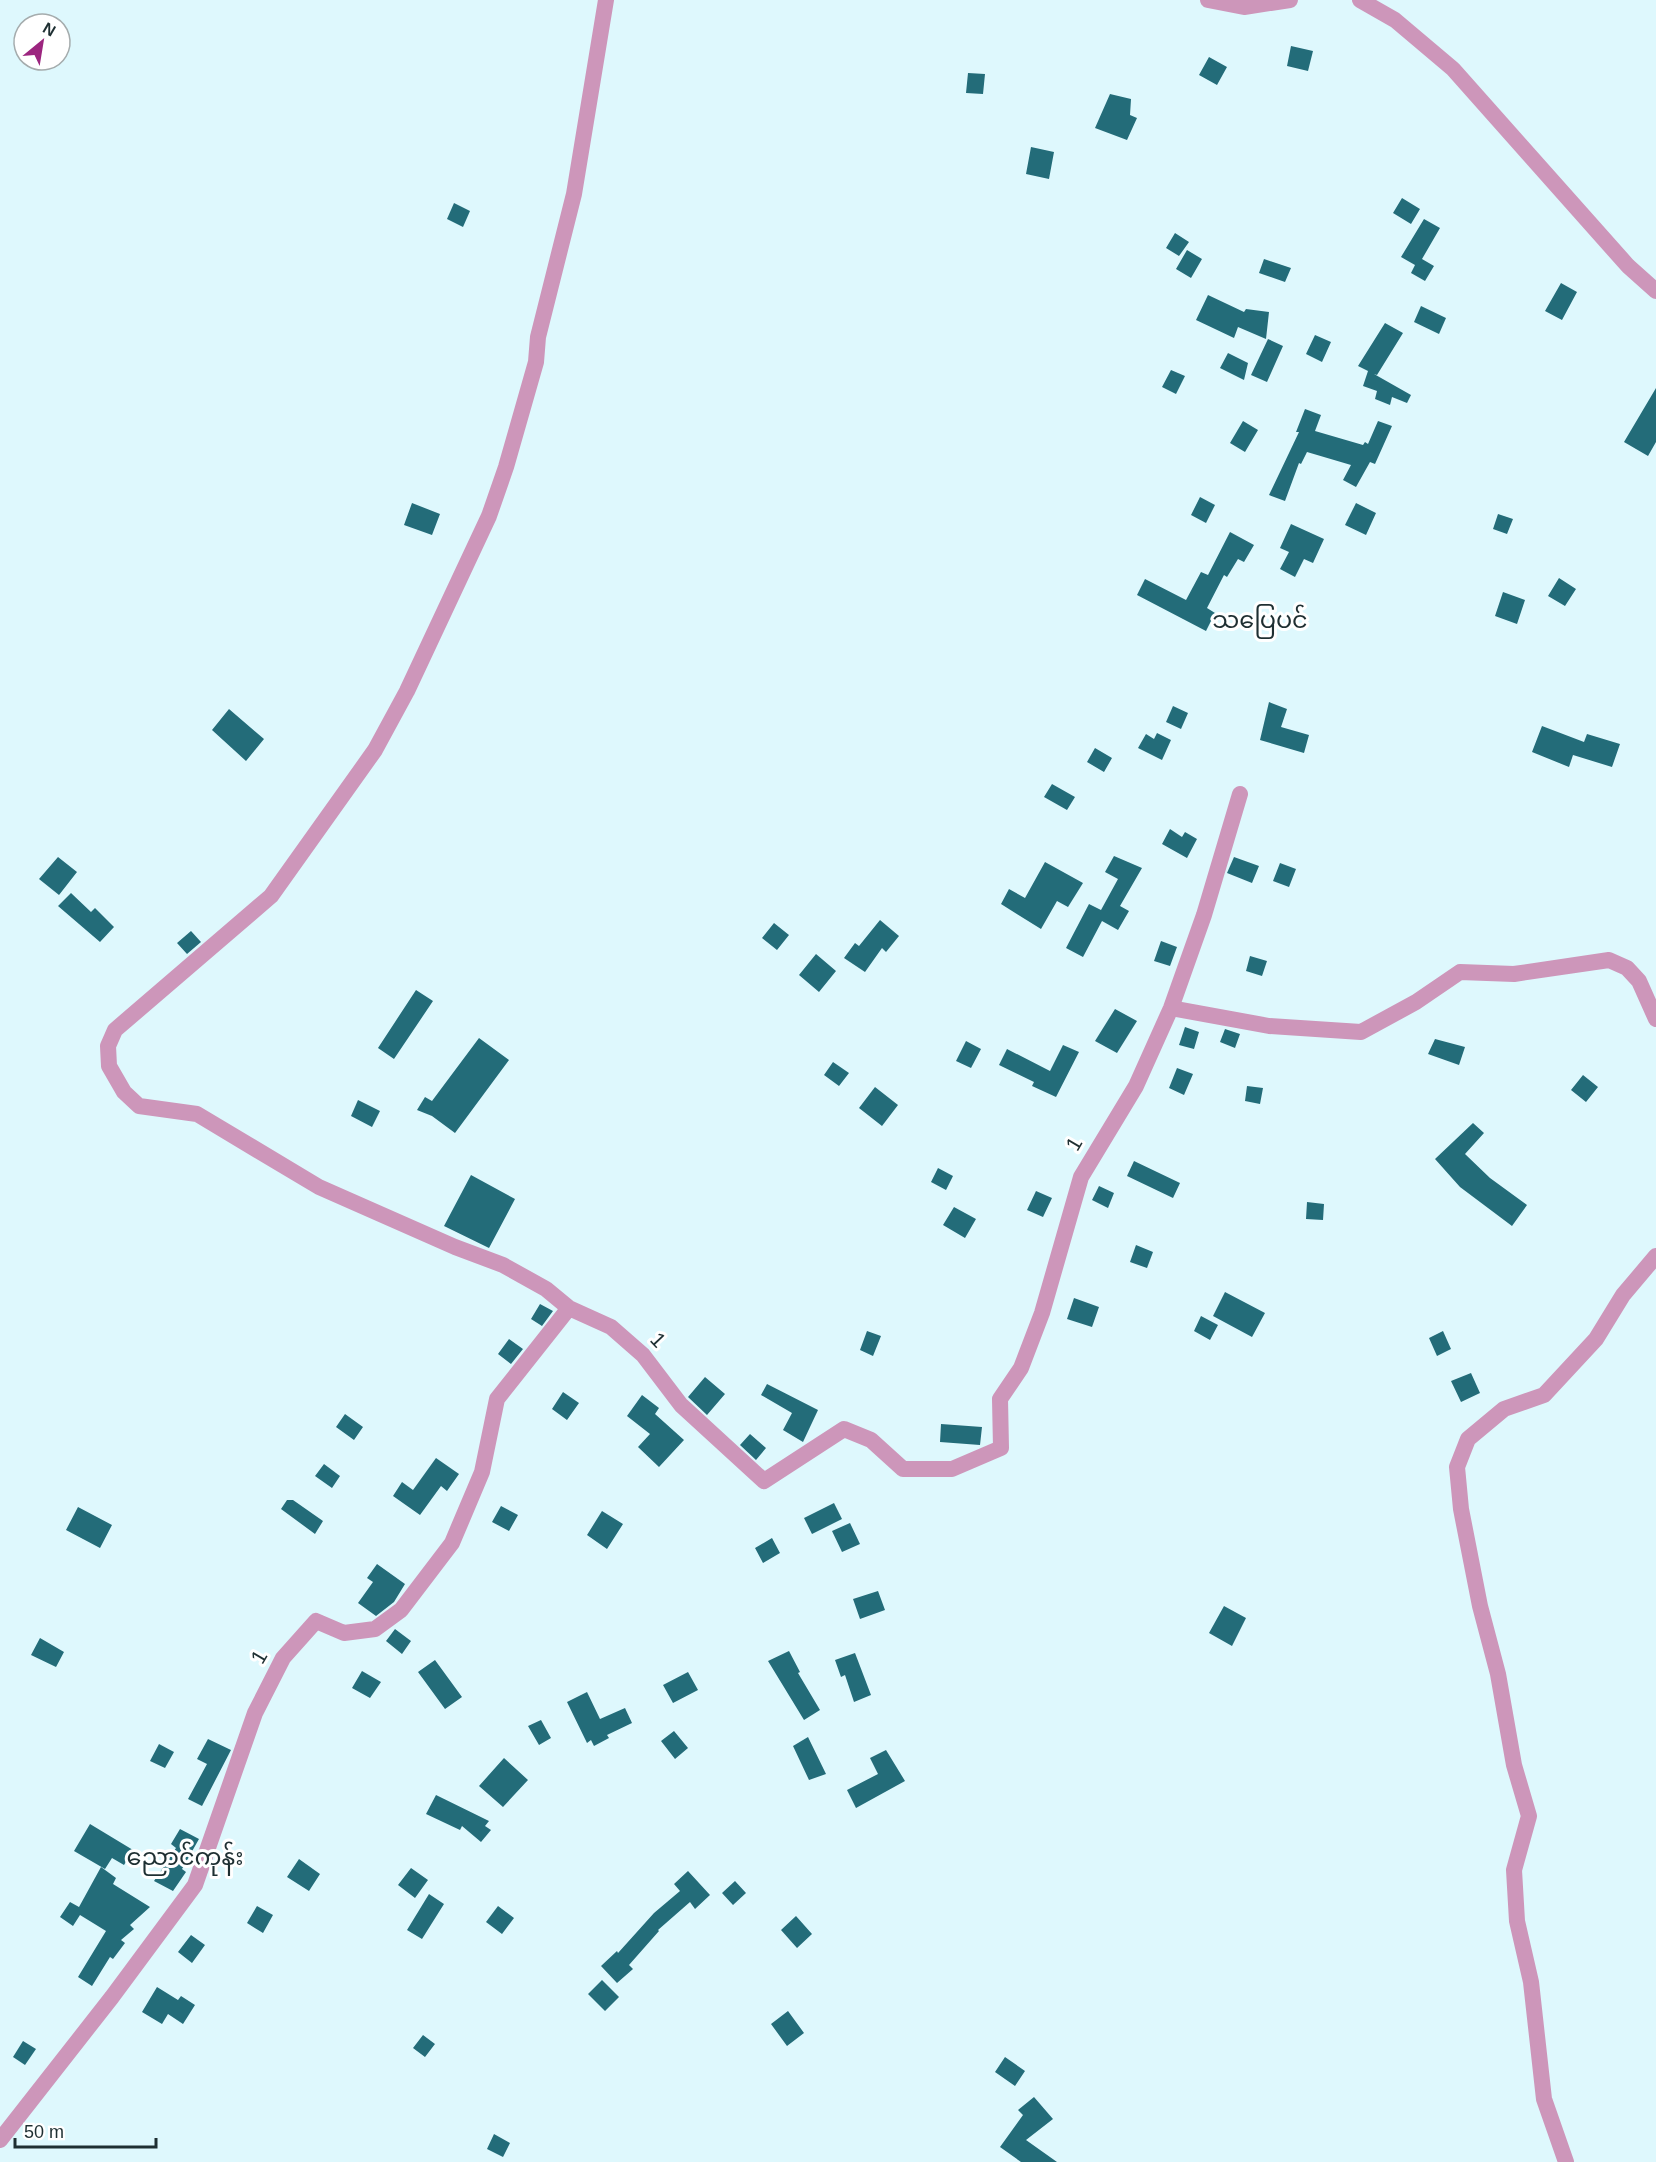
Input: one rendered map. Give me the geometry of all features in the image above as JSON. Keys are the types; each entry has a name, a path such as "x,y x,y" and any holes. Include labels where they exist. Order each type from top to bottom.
{"street":[{"path":"569,1308 546,1289 503,1265 455,1247 319,1187 196,1114 139,1106 124,1092 110,1066 108,1046 115,1030 271,896 375,750 407,691 489,516 506,467 536,362 538,338 574,194 606,0"},
{"path":"1208,0 1244,7 1290,0"},
{"path":"1360,0 1395,20 1453,69 1628,266 1656,291"},
{"name":"1","path":"0,2140 112,1997 195,1885 255,1713 283,1658 316,1621 344,1634 375,1629 401,1610 452,1543 482,1472 497,1399 569,1308 611,1327 643,1355 681,1405 764,1481 844,1429 871,1440 903,1468 952,1469 1001,1448 1000,1399 1021,1368 1042,1313 1081,1177 1136,1086 1171,1008 1204,915 1240,794"},
{"path":"1171,1008 1269,1026 1361,1032 1416,1002 1460,972 1514,974 1609,960 1627,968 1639,981 1656,1019"},
{"path":"1566,2162 1544,2099 1532,1983 1517,1921 1514,1870 1528,1816 1514,1765 1498,1674 1480,1605 1461,1509 1457,1467 1468,1439 1495,1416 1504,1409 1544,1395 1596,1339 1623,1295 1656,1256"}],"building":[{"path":"1291,46 1313,51 1308,71 1287,66"},
{"path":"1209,57 1227,67 1217,85 1199,75"},
{"path":"968,73 985,74 983,94 966,93"},
{"path":"1110,94 1131,99 1130,115 1137,118 1127,140 1095,128"},
{"path":"1031,147 1054,152 1049,179 1026,174"},
{"path":"1402,198 1420,209 1411,224 1393,213"},
{"path":"454,203 470,211 463,227 447,219"},
{"path":"1424,219 1440,228 1422,259 1434,266 1425,281 1411,273 1415,265 1401,257"},
{"path":"1175,233 1189,242 1179,256 1166,248"},
{"path":"1187,250 1202,259 1191,278 1176,269"},
{"path":"1264,259 1291,268 1285,282 1259,273"},
{"path":"1561,283 1577,292 1562,320 1545,311"},
{"path":"1208,295 1244,312 1246,309 1269,312 1266,339 1238,327 1234,338 1196,320"},
{"path":"1421,306 1446,318 1439,334 1414,322"},
{"path":"1385,323 1403,333 1377,375 1374,374 1411,395 1407,403 1392,397 1390,405 1375,399 1377,391 1363,386 1368,371 1358,366"},
{"path":"1315,335 1331,342 1322,362 1306,354"},
{"path":"1268,339 1283,346 1267,382 1251,375"},
{"path":"1228,353 1248,363 1244,380 1220,368"},
{"path":"1171,370 1185,376 1176,394 1162,387"},
{"path":"1656,388 1656,442 1648,456 1624,442"},
{"path":"1305,409 1321,415 1315,431 1363,445 1365,442 1368,444 1378,421 1392,426 1375,464 1370,462 1356,487 1343,480 1351,465 1307,452 1301,464 1299,463 1285,501 1269,495 1299,432 1296,432"},
{"path":"1243,421 1258,430 1245,452 1230,443"},
{"path":"1200,497 1215,505 1206,523 1191,515"},
{"path":"412,503 440,514 432,535 404,525"},
{"path":"1356,503 1376,513 1366,535 1345,525"},
{"path":"1498,514 1513,519 1507,534 1493,529"},
{"path":"1291,524 1324,539 1313,563 1304,559 1295,577 1280,569 1289,552 1280,548"},
{"path":"1230,532 1254,545 1244,562 1238,559 1227,577 1224,575 1207,608 1215,613 1206,631 1137,595 1145,579 1186,600 1201,572 1208,575"},
{"path":"1559,578 1576,589 1565,606 1548,596"},
{"path":"1503,592 1525,600 1517,624 1495,616"},
{"path":"1269,702 1287,709 1281,727 1309,735 1304,753 1260,740"},
{"path":"1173,706 1188,713 1181,729 1166,722"},
{"path":"229,709 264,739 246,761 212,730"},
{"path":"1542,726 1584,742 1587,734 1620,744 1612,767 1573,755 1569,767 1532,752"},
{"path":"1157,733 1171,740 1162,760 1138,748 1146,734 1154,739"},
{"path":"1095,748 1112,758 1104,772 1087,762"},
{"path":"1052,784 1075,797 1067,810 1044,797"},
{"path":"1170,829 1182,837 1185,832 1197,839 1187,858 1162,844"},
{"path":"1114,856 1142,868 1120,906 1129,911 1118,930 1102,921 1083,957 1066,948 1089,904 1101,910 1118,879 1105,872"},
{"path":"58,857 77,872 59,895 39,879"},
{"path":"1234,857 1259,866 1252,883 1227,873"},
{"path":"1045,862 1083,883 1068,907 1057,901 1041,929 1001,904 1009,889 1025,898"},
{"path":"1280,863 1296,869 1289,887 1273,881"},
{"path":"71,893 91,912 95,908 114,927 100,942 58,906"},
{"path":"880,920 899,936 886,952 882,948 865,972 844,958 855,943 859,946"},
{"path":"774,923 789,935 777,950 762,938"},
{"path":"191,931 201,942 187,954 177,943"},
{"path":"1161,941 1177,947 1170,966 1154,961"},
{"path":"816,954 836,971 819,992 799,975"},
{"path":"1250,956 1267,961 1262,976 1246,971"},
{"path":"416,990 433,1001 394,1059 378,1048"},
{"path":"1115,1009 1137,1021 1117,1053 1095,1041"},
{"path":"1185,1027 1199,1032 1194,1049 1179,1045"},
{"path":"1225,1029 1240,1034 1235,1048 1220,1042"},
{"path":"479,1038 509,1060 455,1133 432,1116 417,1110 425,1097 432,1101"},
{"path":"1435,1039 1465,1047 1459,1065 1428,1054"},
{"path":"966,1041 981,1049 971,1068 956,1061"},
{"path":"1063,1045 1079,1052 1056,1097 1032,1086 1034,1082 999,1065 1007,1049 1050,1071"},
{"path":"833,1062 849,1073 839,1086 824,1075"},
{"path":"1177,1068 1193,1074 1184,1095 1169,1088"},
{"path":"1583,1075 1598,1087 1586,1102 1571,1090"},
{"path":"1247,1086 1263,1088 1260,1104 1245,1101"},
{"path":"875,1087 898,1105 882,1126 859,1108"},
{"path":"358,1100 380,1111 372,1127 351,1116"},
{"path":"1473,1123 1484,1133 1465,1154 1490,1178 1527,1205 1512,1226 1460,1187 1435,1159"},
{"path":"1134,1161 1180,1183 1173,1198 1127,1176"},
{"path":"938,1168 953,1176 946,1190 931,1182"},
{"path":"471,1175 515,1199 489,1248 444,1226"},
{"path":"1099,1186 1114,1193 1108,1208 1092,1200"},
{"path":"1036,1191 1052,1198 1043,1217 1027,1210"},
{"path":"1307,1202 1324,1204 1323,1220 1306,1219"},
{"path":"954,1207 976,1219 965,1238 943,1225"},
{"path":"1136,1245 1153,1252 1147,1268 1130,1262"},
{"path":"1225,1292 1265,1313 1252,1337 1213,1316"},
{"path":"1074,1298 1099,1307 1092,1327 1067,1319"},
{"path":"540,1304 553,1311 542,1326 531,1319"},
{"path":"1201,1316 1218,1325 1210,1340 1194,1331"},
{"path":"867,1331 881,1336 873,1356 860,1350"},
{"path":"1443,1331 1451,1349 1437,1356 1429,1338"},
{"path":"509,1339 523,1349 511,1364 498,1354"},
{"path":"1471,1373 1480,1393 1461,1402 1451,1381"},
{"path":"705,1377 725,1394 707,1415 688,1397"},
{"path":"767,1384 818,1410 803,1442 783,1430 792,1413 761,1395"},
{"path":"563,1392 579,1403 567,1420 552,1409"},
{"path":"642,1395 659,1408 655,1414 684,1440 659,1467 638,1447 650,1434 627,1416"},
{"path":"345,1414 363,1427 354,1440 336,1427"},
{"path":"941,1424 982,1427 980,1445 940,1442"},
{"path":"750,1434 766,1448 756,1460 740,1445"},
{"path":"436,1458 459,1474 447,1491 441,1486 420,1515 393,1496 402,1482 413,1490"},
{"path":"324,1464 340,1476 332,1488 315,1476"},
{"path":"287,1500 293,1500 323,1521 315,1534 281,1509"},
{"path":"834,1503 842,1519 812,1534 804,1518"},
{"path":"501,1506 518,1515 509,1531 492,1522"},
{"path":"78,1507 112,1525 100,1548 66,1530"},
{"path":"602,1511 623,1524 607,1549 587,1535"},
{"path":"850,1523 860,1544 842,1552 832,1531"},
{"path":"772,1538 780,1553 763,1563 755,1548"},
{"path":"377,1564 405,1584 394,1602 376,1616 358,1603 373,1582 367,1578"},
{"path":"878,1591 885,1610 860,1619 853,1599"},
{"path":"1224,1606 1246,1618 1232,1646 1209,1633"},
{"path":"395,1629 411,1641 402,1654 386,1641"},
{"path":"40,1638 64,1652 56,1667 31,1655"},
{"path":"789,1651 800,1672 798,1673 820,1710 804,1720 768,1661"},
{"path":"855,1653 871,1695 854,1702 845,1675 841,1677 835,1660"},
{"path":"435,1660 462,1697 445,1709 418,1672"},
{"path":"362,1671 381,1682 370,1698 352,1688"},
{"path":"688,1672 698,1690 673,1703 663,1685"},
{"path":"587,1692 600,1719 625,1708 632,1723 607,1735 609,1738 594,1746 591,1740 587,1743 567,1702"},
{"path":"541,1720 551,1738 539,1745 528,1726"},
{"path":"674,1731 688,1748 675,1759 661,1741"},
{"path":"808,1737 826,1774 809,1780 793,1746"},
{"path":"208,1739 231,1750 202,1806 188,1799 207,1764 197,1759"},
{"path":"159,1744 174,1752 165,1768 150,1761"},
{"path":"886,1750 905,1781 856,1808 847,1790 878,1774 870,1758"},
{"path":"504,1758 528,1780 503,1807 479,1786"},
{"path":"436,1795 489,1821 485,1826 491,1830 481,1842 462,1826 460,1830 426,1814"},
{"path":"90,1824 133,1850 124,1865 112,1858 105,1869 74,1851"},
{"path":"180,1829 199,1839 182,1869 186,1872 173,1891 154,1881 176,1848 171,1844"},
{"path":"299,1859 320,1874 309,1891 287,1877"},
{"path":"101,1867 116,1878 113,1884 150,1907 130,1925 134,1929 121,1940 125,1943 113,1959 110,1957 92,1986 78,1977 106,1931 80,1915 73,1926 60,1917 70,1902 79,1907"},
{"path":"411,1868 428,1880 415,1898 398,1885"},
{"path":"688,1871 710,1895 695,1909 690,1902 658,1930 629,1965 633,1969 617,1983 601,1966 617,1951 618,1953 654,1913 680,1891 674,1884"},
{"path":"735,1881 746,1893 733,1905 722,1893"},
{"path":"429,1894 444,1904 422,1939 407,1930"},
{"path":"257,1906 273,1915 263,1933 247,1923"},
{"path":"498,1906 514,1918 502,1934 486,1922"},
{"path":"796,1916 812,1934 797,1948 781,1930"},
{"path":"191,1935 205,1945 192,1963 178,1952"},
{"path":"602,1980 619,1997 605,2011 588,1994"},
{"path":"157,1987 178,2000 181,1996 195,2005 183,2024 168,2014 162,2024 142,2012"},
{"path":"788,2011 804,2033 787,2046 771,2024"},
{"path":"423,2035 435,2044 425,2057 413,2048"},
{"path":"23,2041 36,2049 25,2065 13,2057"},
{"path":"1005,2057 1025,2071 1015,2086 995,2072"},
{"path":"1034,2097 1053,2119 1026,2140 1057,2162 1021,2162 1000,2147 1023,2115 1018,2110"},
{"path":"494,2134 510,2143 503,2157 487,2149"}],"district":[{"name":"သပြေပင်","path":"1260,620"},
{"name":"ညောင်ကုန်း","path":"185,1857"}]}
